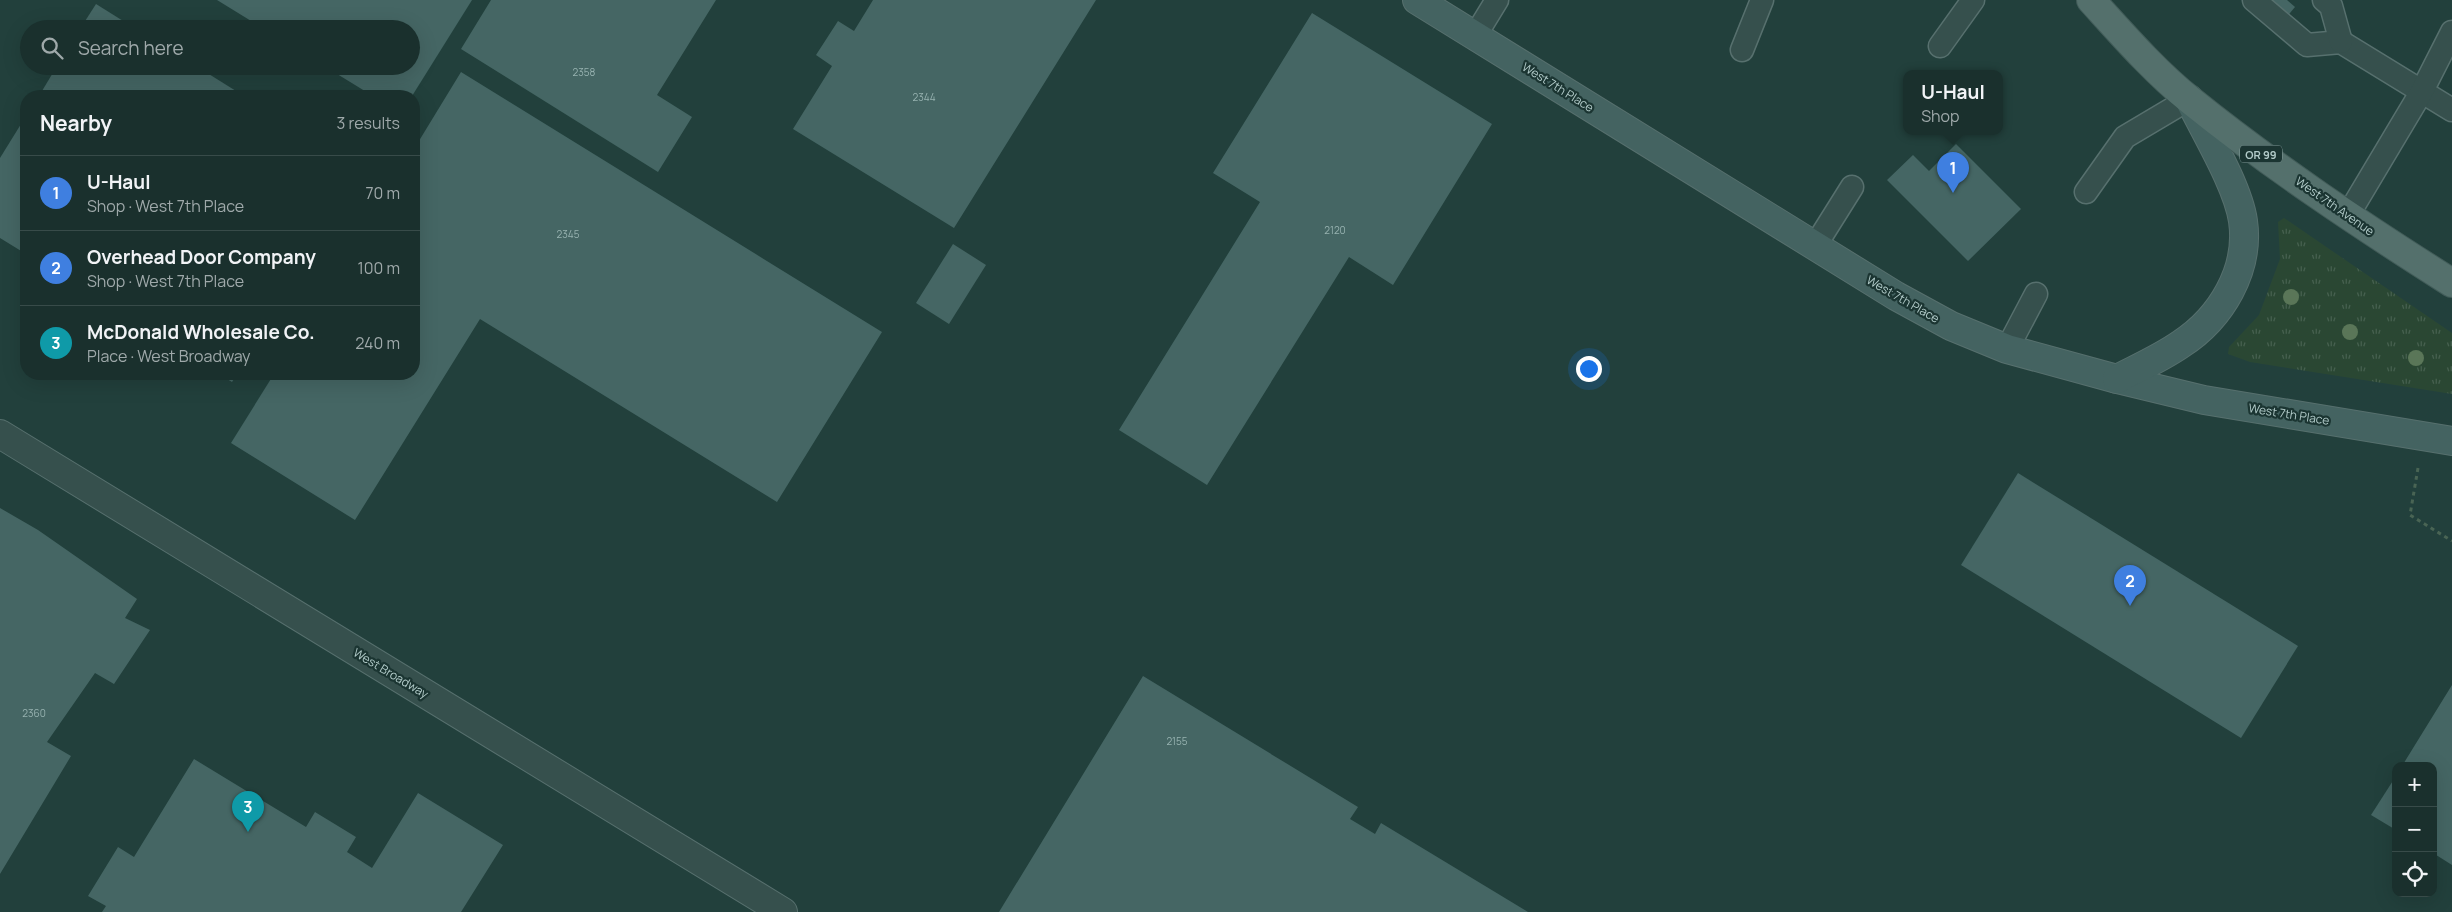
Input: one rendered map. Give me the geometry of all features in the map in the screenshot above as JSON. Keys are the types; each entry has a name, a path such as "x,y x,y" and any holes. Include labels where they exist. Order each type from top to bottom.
{"main road":[{"name":"West 7th Avenue","path":"2091,0 2188,99 2281,169 2452,283"}],"street":[{"name":"West 7th Place","path":"1417,0 1896,296 1951,326 2007,349 2204,400 2452,441"},
{"path":"2117,379 2181,344 2204,325 2228,296 2242,260 2243,221 2230,181 2188,99"},
{"name":"West Broadway","path":"0,434 783,912"}],"lane":[{"path":"1475,36 1497,0"},
{"path":"1742,50 1762,0"},
{"path":"1940,46 1973,0"},
{"path":"2254,0 2307,45 2341,42 2452,110"},
{"path":"2324,0 2332,6 2341,42"},
{"path":"2348,215 2422,91 2452,32"},
{"path":"2086,192 2125,137 2188,99"},
{"path":"1815,246 1852,187"},
{"path":"2007,349 2036,294"}],"path":[{"path":"2423,436 2410,515 2452,541"}],"green space":[{"path":"2284,218 2452,333 2452,394 2250,362 2228,354 2229,347 2259,315 2280,259 2278,222"}],"building":[{"path":"217,0 472,0 416,90 363,90 339,75 420,75 420,20 249,20"},
{"path":"491,0 716,0 657,95 692,117 658,172 461,49"},
{"path":"873,0 1096,0 954,228 793,129 832,66 816,55 838,21 854,31"},
{"path":"2260,0 2287,0 2295,7 2284,20"},
{"path":"96,4 122,20 86,20"},
{"path":"1312,13 1492,124 1393,285 1349,257 1207,485 1119,430 1260,202 1213,173"},
{"path":"461,72 882,332 777,502 480,319 355,520 231,443 270,380 420,380 420,139"},
{"path":"52,75 210,75 234,90 43,90"},
{"path":"20,126 20,250 0,238 0,158"},
{"path":"1956,144 2021,209 1968,261 1887,180 1913,155 1929,171"},
{"path":"953,244 986,265 949,324 916,303"},
{"path":"2018,473 2298,646 2241,738 1961,565"},
{"path":"0,508 38,530 137,599 125,618 150,630 114,684 95,673 47,742 71,756 0,874"},
{"path":"1143,676 1358,807 1350,819 1375,834 1381,823 1528,912 999,912"},
{"path":"2452,685 2452,865 2437,856 2437,762 2404,762"},
{"path":"194,759 306,827 315,812 356,837 347,852 372,868 418,793 503,845 461,912 102,912 106,906 88,896 118,847 134,857"},
{"path":"2392,782 2392,828 2371,815"}],"place":[{"name":"U-Haul","path":"1953,193"},
{"name":"Overhead Door Company","path":"2130,606"},
{"name":"McDonald Wholesale Co.","path":"248,832"}]}
